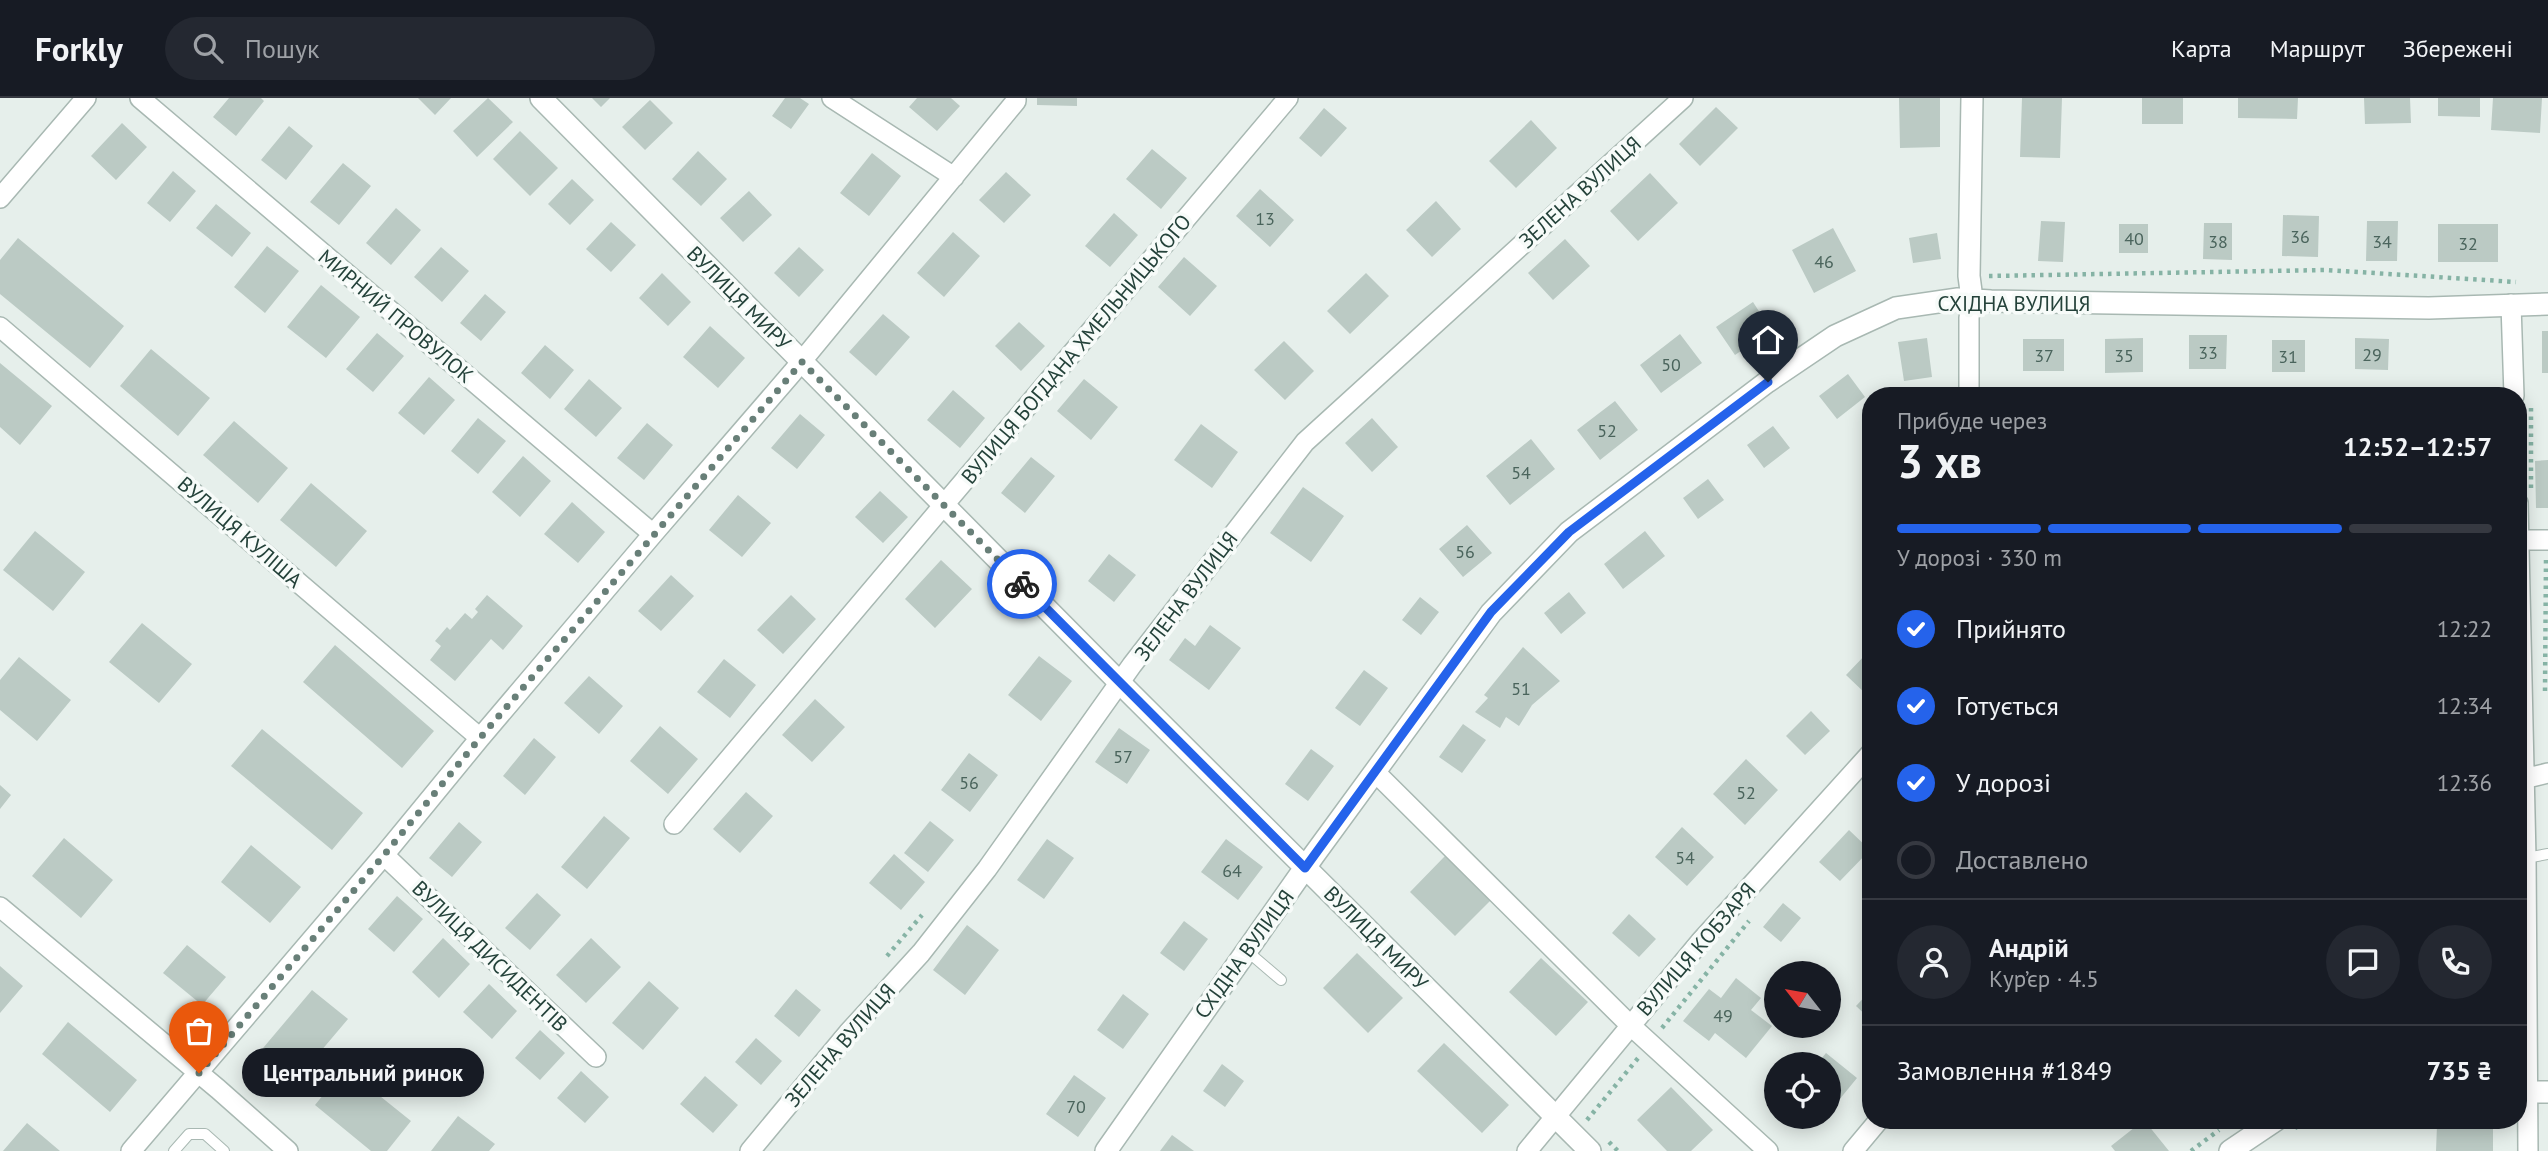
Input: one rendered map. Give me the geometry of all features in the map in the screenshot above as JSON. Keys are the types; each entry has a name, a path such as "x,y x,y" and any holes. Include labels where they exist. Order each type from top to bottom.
{"street":[{"path":"0,198 86,98"},
{"name":"МИРНИЙ ПРОВУЛОК","path":"140,98 653,534"},
{"name":"ВУЛИЦЯ МИРУ","path":"541,98 1305,868 1590,1151"},
{"path":"832,98 954,177"},
{"path":"131,1151 802,362 1017,102 1016,98"},
{"name":"ВУЛИЦЯ БОГДАНА ХМЕЛЬНИЦЬКОГО","path":"674,824 1288,98"},
{"name":"ЗЕЛЕНА ВУЛИЦЯ","path":"750,1151 848,1033 921,953 987,869 1121,683 1305,442 1683,98"},
{"path":"1969,387 1972,98"},
{"name":"СХІДНА ВУЛИЦЯ","path":"1106,1151 1305,868 1491,612 1569,532 1768,382 1835,336 1896,308 1958,299 2430,308 2548,304"},
{"path":"2511,304 2514,387"},
{"name":"ВУЛИЦЯ КУЛІША","path":"0,327 480,738"},
{"path":"2527,540 2548,540"},
{"name":"ВУЛИЦЯ КОБЗАРЯ","path":"1527,1151 1700,942 1862,763"},
{"path":"1375,772 1630,1025 1768,1151"},
{"path":"2527,788 2548,773"},
{"name":"ВУЛИЦЯ ДИСИДЕНТІВ","path":"384,855 596,1057"},
{"path":"2527,905 2531,1092 2528,1151"},
{"path":"0,906 288,1151"},
{"path":"1853,1151 1871,1129"},
{"path":"2231,1151 2263,1129"}],"lane":[{"path":"2527,858 2548,854"},
{"path":"1246,951 1281,980"},
{"path":"174,1151 189,1133 205,1134 224,1151"}],"path":[{"path":"1969,276 2326,270 2518,282"},
{"path":"879,966 930,905"},
{"path":"1587,1120 1751,919"},
{"path":"2191,1151 2222,1129"}],"building":[{"path":"229,98 261,98 264,101 236,136 213,117"},
{"path":"418,98 451,98 435,115"},
{"path":"488,98 513,122 477,157 453,131"},
{"path":"592,98 610,98 601,107"},
{"path":"785,98 800,98 809,104 791,129 772,116"},
{"path":"917,98 951,98 960,106 937,131 909,107"},
{"path":"1037,98 1077,98 1077,106 1037,105"},
{"path":"1899,98 1940,98 1940,147 1900,148"},
{"path":"2022,98 2062,98 2060,158 2020,157"},
{"path":"2142,98 2183,98 2183,124 2142,124"},
{"path":"2238,98 2298,98 2297,119 2238,118"},
{"path":"2364,98 2410,98 2411,123 2365,124"},
{"path":"2438,98 2480,98 2480,117 2438,116"},
{"path":"2493,98 2542,98 2540,133 2491,130"},
{"path":"650,100 673,123 645,150 622,127"},
{"path":"1716,107 1738,128 1700,166 1679,144"},
{"path":"1324,108 1347,128 1321,157 1299,138"},
{"path":"1531,120 1557,148 1516,188 1489,161"},
{"path":"122,123 147,147 116,180 91,156"},
{"path":"289,126 313,146 286,180 261,160"},
{"path":"520,131 558,168 530,196 493,159"},
{"path":"1152,149 1187,178 1161,209 1126,179"},
{"path":"698,151 727,179 701,206 672,179"},
{"path":"872,153 901,176 869,216 840,193"},
{"path":"343,163 371,186 339,225 310,202"},
{"path":"173,171 196,191 170,222 147,203"},
{"path":"1006,172 1031,195 1004,223 979,200"},
{"path":"1650,173 1678,203 1638,241 1610,211"},
{"path":"572,179 594,200 570,225 548,204"},
{"path":"1260,189 1294,220 1270,247 1236,216"},
{"path":"749,191 772,215 743,242 720,218"},
{"path":"1436,201 1461,229 1432,257 1406,230"},
{"path":"216,204 251,233 232,257 196,228"},
{"path":"396,208 421,230 391,265 366,243"},
{"path":"1114,213 1138,235 1110,267 1085,246"},
{"path":"2283,215 2319,216 2318,257 2282,256"},
{"path":"2041,221 2065,222 2063,262 2038,261"},
{"path":"2367,221 2398,221 2397,261 2366,261"},
{"path":"611,222 636,245 611,272 586,249"},
{"path":"2204,223 2232,223 2232,260 2203,259"},
{"path":"2119,224 2148,224 2148,253 2119,253"},
{"path":"2438,224 2498,224 2498,262 2438,262"},
{"path":"1833,228 1856,271 1814,293 1792,250"},
{"path":"953,232 980,256 944,297 917,273"},
{"path":"1937,233 1941,259 1913,263 1909,238"},
{"path":"18,238 124,326 90,368 0,294 0,260"},
{"path":"1565,239 1590,266 1553,300 1528,273"},
{"path":"267,246 299,271 265,313 234,287"},
{"path":"441,247 469,271 442,302 414,277"},
{"path":"799,247 824,270 799,297 774,273"},
{"path":"1184,257 1217,286 1190,316 1158,287"},
{"path":"662,273 691,302 668,326 639,298"},
{"path":"1366,273 1389,296 1350,334 1327,311"},
{"path":"321,285 360,317 326,358 287,327"},
{"path":"485,294 506,312 481,341 460,323"},
{"path":"1753,302 1771,330 1735,355 1716,327"},
{"path":"883,314 910,337 876,376 849,352"},
{"path":"1019,322 1045,346 1021,371 995,346"},
{"path":"710,326 745,358 718,388 683,357"},
{"path":"2542,331 2548,331 2548,373 2542,373"},
{"path":"377,333 404,356 373,392 346,369"},
{"path":"1680,334 1702,363 1661,393 1640,365"},
{"path":"2189,335 2227,335 2226,369 2189,369"},
{"path":"1927,338 1932,377 1904,381 1898,342"},
{"path":"2143,338 2143,372 2105,373 2105,339"},
{"path":"2355,338 2389,339 2388,370 2355,369"},
{"path":"2023,339 2064,339 2064,371 2023,371"},
{"path":"2272,340 2305,340 2305,372 2272,372"},
{"path":"1284,341 1314,371 1285,400 1254,370"},
{"path":"545,345 574,370 550,399 521,373"},
{"path":"151,349 210,398 178,436 120,386"},
{"path":"0,363 52,406 20,445 0,427"},
{"path":"1848,374 1862,393 1862,399 1837,419 1819,396"},
{"path":"429,377 455,400 424,435 398,413"},
{"path":"589,379 622,408 596,437 564,409"},
{"path":"1084,379 1118,407 1091,440 1057,411"},
{"path":"953,390 985,418 960,448 927,420"},
{"path":"1615,401 1638,430 1600,460 1577,430"},
{"path":"800,414 825,435 797,469 771,448"},
{"path":"478,418 506,441 478,474 451,451"},
{"path":"1372,418 1398,447 1372,472 1345,443"},
{"path":"234,421 288,468 258,503 203,455"},
{"path":"647,423 673,445 644,480 617,458"},
{"path":"1201,424 1238,452 1212,488 1174,460"},
{"path":"1773,426 1790,448 1764,468 1747,445"},
{"path":"1531,439 1555,469 1510,505 1486,476"},
{"path":"523,456 551,481 520,517 492,492"},
{"path":"1031,457 1055,476 1025,513 1001,493"},
{"path":"2548,460 2548,508 2536,508 2535,461"},
{"path":"1708,479 1724,500 1698,519 1683,498"},
{"path":"311,483 367,531 336,567 280,520"},
{"path":"1303,487 1344,516 1311,562 1270,533"},
{"path":"880,491 908,517 883,543 855,517"},
{"path":"738,495 771,523 742,557 709,530"},
{"path":"572,502 605,532 578,563 544,534"},
{"path":"1467,525 1492,553 1463,577 1439,549"},
{"path":"35,531 85,572 53,611 3,570"},
{"path":"1645,531 1665,556 1623,589 1604,564"},
{"path":"1109,554 1136,575 1114,602 1088,581"},
{"path":"941,560 972,589 935,628 905,599"},
{"path":"671,575 694,596 661,631 638,611"},
{"path":"1569,592 1586,613 1561,634 1544,613"},
{"path":"487,595 523,626 503,650 491,639 455,681 430,660 441,646 435,641 447,627 450,630 465,613 472,619 478,612 475,609"},
{"path":"791,595 816,619 783,654 757,630"},
{"path":"1420,597 1439,612 1421,635 1402,620"},
{"path":"142,623 192,664 159,703 109,662"},
{"path":"1210,625 1241,648 1209,690 1169,660 1185,638 1195,646"},
{"path":"335,645 434,731 402,768 303,682"},
{"path":"1523,647 1560,681 1532,705 1519,726 1506,717 1500,728 1475,712 1488,698 1484,695"},
{"path":"1039,656 1072,681 1041,721 1008,695"},
{"path":"19,657 71,700 37,741 0,710 0,680"},
{"path":"1862,658 1862,690 1846,675"},
{"path":"724,659 756,685 730,718 697,692"},
{"path":"1364,670 1388,688 1360,726 1335,708"},
{"path":"589,676 623,706 599,734 564,703"},
{"path":"815,699 845,727 812,762 782,735"},
{"path":"1811,711 1830,731 1805,755 1786,736"},
{"path":"1463,724 1486,740 1462,773 1439,757"},
{"path":"660,726 698,759 668,794 630,761"},
{"path":"1119,728 1150,750 1127,784 1095,762"},
{"path":"262,729 363,813 332,850 231,766"},
{"path":"534,738 556,757 525,795 503,776"},
{"path":"1311,749 1334,766 1308,801 1285,784"},
{"path":"969,753 998,775 970,812 941,790"},
{"path":"1746,759 1778,790 1745,825 1713,794"},
{"path":"0,785 11,795 0,809"},
{"path":"746,792 773,816 740,853 713,829"},
{"path":"604,816 630,838 587,889 561,867"},
{"path":"930,821 954,840 928,872 904,853"},
{"path":"459,822 482,842 452,877 429,858"},
{"path":"1682,827 1714,857 1687,886 1655,857"},
{"path":"1849,830 1862,842 1862,858 1840,881 1819,862"},
{"path":"64,838 113,880 81,918 32,876"},
{"path":"1047,839 1074,858 1044,899 1017,880"},
{"path":"1226,839 1263,867 1238,900 1201,872"},
{"path":"251,845 301,887 270,923 221,882"},
{"path":"894,854 925,882 901,910 869,883"},
{"path":"1445,856 1490,901 1455,936 1410,892"},
{"path":"537,893 561,915 530,950 505,928"},
{"path":"397,896 423,919 394,952 368,929"},
{"path":"1783,903 1801,918 1781,942 1763,927"},
{"path":"1629,914 1656,939 1639,957 1612,933"},
{"path":"1184,921 1208,939 1184,971 1160,953"},
{"path":"967,925 999,950 965,995 933,970"},
{"path":"443,938 470,964 439,998 412,972"},
{"path":"591,938 621,967 586,1003 556,975"},
{"path":"187,945 226,977 202,1005 163,973"},
{"path":"1357,953 1403,998 1368,1033 1323,988"},
{"path":"1541,958 1588,1002 1556,1036 1509,992"},
{"path":"0,966 23,986 0,1013"},
{"path":"1736,978 1761,998 1751,1010 1764,1020 1764,1036 1746,1058 1715,1033 1709,1041 1683,1021 1709,989 1721,998"},
{"path":"649,981 679,1008 643,1050 612,1023"},
{"path":"489,984 517,1011 492,1039 463,1012"},
{"path":"796,989 821,1010 799,1037 774,1016"},
{"path":"312,990 348,1019 293,1084 258,1054"},
{"path":"1123,994 1149,1014 1123,1049 1097,1030"},
{"path":"1862,1000 1862,1012 1856,1006"},
{"path":"68,1022 137,1080 110,1112 42,1054"},
{"path":"540,1030 565,1053 540,1080 515,1058"},
{"path":"756,1038 782,1061 761,1085 735,1062"},
{"path":"1444,1043 1509,1105 1482,1133 1417,1071"},
{"path":"1222,1064 1244,1081 1225,1107 1203,1091"},
{"path":"1841,1065 1857,1078 1841,1098"},
{"path":"345,1068 411,1121 387,1151 371,1151 315,1105"},
{"path":"581,1071 609,1097 585,1123 557,1098"},
{"path":"1074,1075 1106,1098 1078,1137 1046,1114"},
{"path":"705,1076 738,1105 713,1133 680,1104"},
{"path":"1671,1087 1713,1130 1691,1151 1667,1151 1637,1120"},
{"path":"458,1116 495,1144 489,1151 431,1151"},
{"path":"27,1123 60,1151 3,1151"},
{"path":"2133,1129 2151,1129 2169,1151 2115,1151 2111,1146"},
{"path":"2437,1129 2493,1129 2493,1151 2436,1151"},
{"path":"1172,1135 1194,1151 1160,1151"}],"way so far":[{"path":"199,1073 653,534 802,362 1022,584"}],"place":[{"name":"Центральний ринок","path":"199,1073"}],"route":[{"path":"1022,584 1305,868 1491,612 1569,532 1768,382"}]}
